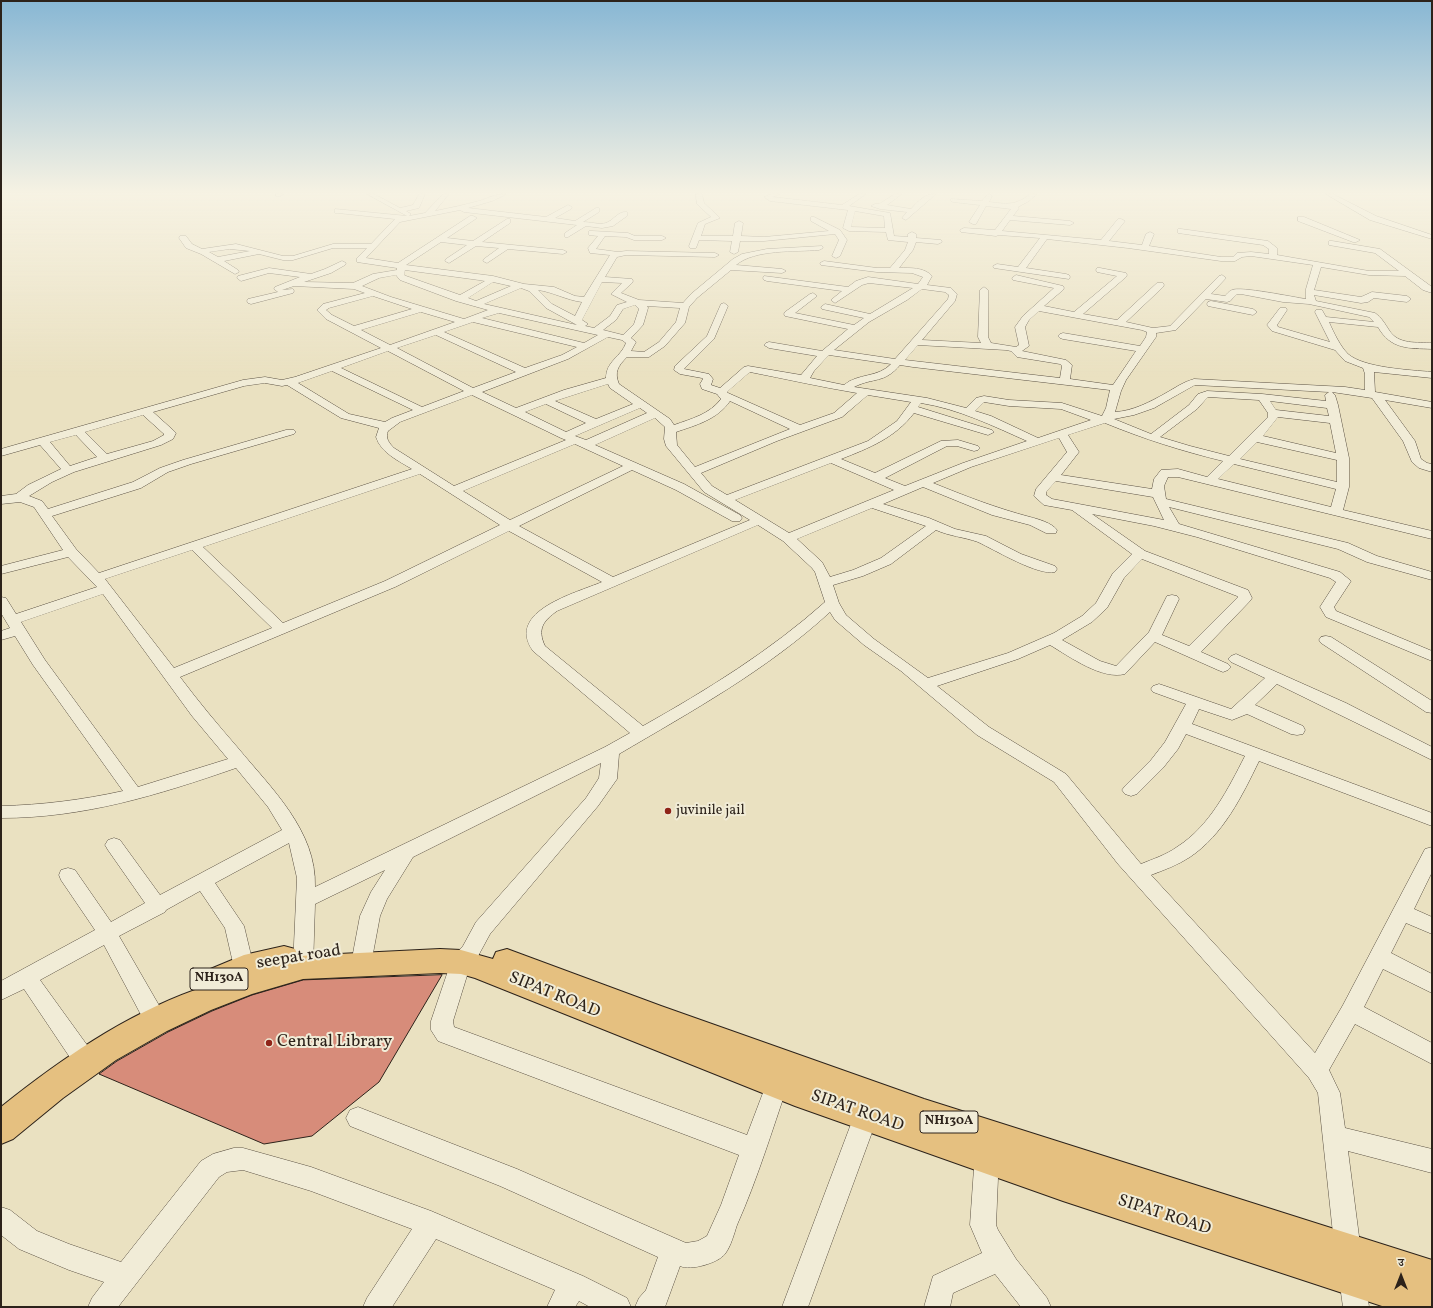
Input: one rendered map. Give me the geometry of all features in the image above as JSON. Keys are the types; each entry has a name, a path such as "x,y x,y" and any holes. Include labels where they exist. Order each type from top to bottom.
{"highway":[{"name":"seepat road","path":"1,1111 79,1052 153,1015 200,1001 246,975 303,960 362,957 447,949 466,957"},
{"name":"SIPAT ROAD","path":"466,957 480,967 776,1084 866,1116 987,1146"},
{"name":"SIPAT ROAD","path":"466,957 500,959 924,1115 1063,1184 1352,1279 1432,1303"},
{"name":"seepat road","path":"1,1128 51,1087 153,1015"},
{"name":"SIPAT ROAD","path":"1352,1279 1432,1279"}],"street":[{"path":"209,255 241,275 274,284 356,286 388,299 421,309 586,346"},
{"path":"217,260 245,255"},
{"path":"273,255 283,258 299,257 315,259"},
{"path":"299,257 305,255"},
{"path":"295,284 310,276 328,271 351,261 360,255"},
{"path":"356,286 372,277 400,268 418,255"},
{"path":"449,261 458,255"},
{"path":"487,261 495,255"},
{"path":"577,320 586,300 612,257 615,255"},
{"path":"623,354 641,355 651,352 662,344 680,323 685,306 694,296 736,261 749,255"},
{"path":"893,270 906,255"},
{"path":"1020,270 1031,255"},
{"path":"1199,255 1235,259 1240,255"},
{"path":"1260,255 1273,256 1369,273 1407,274"},
{"path":"1381,255 1426,288 1432,290"},
{"path":"326,261 360,260 400,268 470,275 554,290 573,298 586,300"},
{"path":"806,379 805,377 807,373 826,353 872,316 921,287 928,278 928,275 824,263"},
{"path":"1310,297 1318,264"},
{"path":"997,266 1066,277"},
{"path":"729,267 788,272"},
{"path":"400,268 403,278 409,281 469,295 493,279"},
{"path":"241,275 269,270 310,276"},
{"path":"1056,286 1074,270"},
{"path":"1076,315 1123,275 1100,270"},
{"path":"454,292 470,275"},
{"path":"599,278 629,281 615,294 644,308 638,325 625,338"},
{"path":"767,278 850,290"},
{"path":"822,278 859,283"},
{"path":"1016,278 1056,286 1060,289 1026,318 1020,327 1024,346 1016,351"},
{"path":"1039,308 1119,323 1152,332 1173,328 1222,278"},
{"path":"835,300 864,280 875,280 948,290 953,294 947,305 885,374 854,381 846,388"},
{"path":"251,301 296,289 295,284"},
{"path":"476,304 522,285 532,289 549,306 599,332"},
{"path":"1119,323 1160,285"},
{"path":"984,290 983,337 987,346"},
{"path":"1201,299 1227,299 1234,292 1241,291 1283,299 1310,297 1365,300 1372,296 1407,298"},
{"path":"454,292 476,304 625,338 631,342 612,369 611,380 614,386 666,422 671,430 670,439 672,446 708,489 755,522"},
{"path":"376,293 322,308 321,310 329,317 474,392 788,538 817,565 822,572 832,603 840,617 869,642 906,668 983,731 1060,778 1125,859 1317,1071 1325,1082 1329,1093 1352,1279"},
{"path":"814,296 788,314 857,328"},
{"path":"1310,297 1318,305 1372,315 1381,325 1389,338 1393,341 1432,346"},
{"path":"374,303 388,299"},
{"path":"1201,299 1253,312"},
{"path":"614,583 510,526 390,450 383,443 382,430 396,420 565,357 586,346 613,318 620,307 636,303 685,306"},
{"path":"724,306 711,337 678,368 679,370 705,376 708,379 705,384 706,387 737,400 799,430"},
{"path":"825,307 872,316"},
{"path":"354,330 421,309"},
{"path":"1,453 255,380 282,383 289,382 498,310"},
{"path":"1283,310 1272,325 1275,329 1339,348"},
{"path":"329,317 344,312"},
{"path":"1381,325 1321,316 1339,348 1346,357 1366,365 1368,368 1373,396 1409,441 1416,460 1423,466 1432,468"},
{"path":"437,332 525,372"},
{"path":"1105,418 1113,405 1116,388 1153,334 1152,332"},
{"path":"1063,336 1142,349"},
{"path":"914,342 1006,348 1016,351 1020,355 1066,363 1067,365 1064,382"},
{"path":"769,345 896,362 1116,388"},
{"path":"333,368 423,411"},
{"path":"1368,368 1432,375"},
{"path":"671,430 713,413 723,406 724,394 748,369 806,379 818,384 866,391 915,404 988,432"},
{"path":"516,412 581,388 611,380"},
{"path":"1050,380 1056,400 1068,407"},
{"path":"289,382 345,416 386,426"},
{"path":"788,538 904,490 1036,441 1062,434 1105,418 1141,411 1191,383 1329,389 1432,405"},
{"path":"1329,389 1343,458 1343,487 1336,512"},
{"path":"693,472 838,415 866,391"},
{"path":"1152,438 1194,407 1202,396 1221,394 1332,405"},
{"path":"1209,481 1271,422 1273,413 1262,397"},
{"path":"968,412 980,400 984,399 1009,403 1068,407 1105,418 1152,438 1186,449 1343,487"},
{"path":"547,401 595,423"},
{"path":"575,440 595,423 641,404"},
{"path":"915,404 968,412 987,418 1036,441"},
{"path":"725,500 872,443 901,422 915,404"},
{"path":"19,498 30,488 42,481 106,458 157,443 170,437 170,433 146,412"},
{"path":"1273,413 1336,420"},
{"path":"454,490 575,440 655,414"},
{"path":"950,473 988,432 998,424"},
{"path":"78,431 106,458"},
{"path":"45,514 137,485 164,470 187,462 290,432"},
{"path":"1062,434 1073,452 1054,477 1040,492 1040,496 1048,502 1174,527 1220,539 1335,575 1344,581 1327,607 1331,614 1432,656"},
{"path":"1255,438 1343,458"},
{"path":"42,441 69,471"},
{"path":"875,478 945,443 958,443 974,448"},
{"path":"832,459 904,490"},
{"path":"171,675 390,584 631,466"},
{"path":"1,636 16,625 101,583 195,546 422,470"},
{"path":"1174,527 1159,497 1159,480 1165,473 1178,473 1432,534"},
{"path":"1054,477 1159,497 1343,546 1372,559 1432,576"},
{"path":"922,483 996,512 1034,522 1051,530"},
{"path":"1,500 19,498 31,500 38,504 71,552 101,583 171,675 274,803 293,832 299,845 306,878 303,960"},
{"path":"871,504 935,525 951,532 981,539 1016,557 1050,570"},
{"path":"1074,507 1140,554 1244,593 1244,598 1191,653"},
{"path":"642,734 538,648 532,636 533,627 541,615 552,608 755,522"},
{"path":"826,583 858,573 886,561 935,525"},
{"path":"195,546 281,629"},
{"path":"1,570 71,552"},
{"path":"926,684 1013,656 1052,640 1087,619 1102,605 1118,576 1140,554"},
{"path":"1052,640 1088,661 1115,672 1124,668 1153,636 1172,598"},
{"path":"1,601 38,662 134,794"},
{"path":"305,900 406,852 611,751 642,734 762,660 802,631 832,603"},
{"path":"1153,636 1223,667"},
{"path":"1326,640 1432,708"},
{"path":"1236,659 1346,710 1432,754"},
{"path":"1159,689 1232,715 1245,707 1275,677"},
{"path":"1131,790 1157,764 1172,745 1195,702"},
{"path":"1245,707 1297,730"},
{"path":"1182,726 1256,752 1432,820"},
{"path":"611,751 608,780 483,928 466,957 442,1021 444,1033 753,1149"},
{"path":"1139,873 1184,852 1197,842 1233,796 1256,752"},
{"path":"1,812 42,810 85,805 134,794 188,779 239,761"},
{"path":"1,991 204,882 293,832"},
{"path":"114,845 158,907"},
{"path":"362,957 370,916 378,897 406,852"},
{"path":"1317,1071 1351,1011 1432,854"},
{"path":"68,875 108,934 153,1015"},
{"path":"204,882 234,926 246,975"},
{"path":"1402,912 1432,926"},
{"path":"1379,957 1432,984"},
{"path":"27,977 79,1052"},
{"path":"1351,1011 1432,1054"},
{"path":"358,1118 508,1177 686,1256 695,1255 716,1245 732,1209 776,1084"},
{"path":"795,1307 866,1116"},
{"path":"1334,1136 1432,1161"},
{"path":"987,1146 982,1225 998,1259 1038,1307"},
{"path":"101,1307 210,1169 229,1159 243,1159 310,1179 431,1224 574,1285 618,1307"},
{"path":"1,1219 28,1240 69,1257 125,1276"},
{"path":"376,1307 431,1224"},
{"path":"648,1307 656,1298 673,1250"},
{"path":"937,1307 942,1285 998,1259"},
{"path":"560,1307 574,1285"}],"building":[{"name":"Central Library","path":"442,975 379,1082 312,1136 264,1144 99,1074 117,1061 168,1032 212,1011 252,995 303,980"}],"place":[{"name":"juvinile jail","path":"668,811"},
{"name":"Central Library","path":"269,1043"}]}
